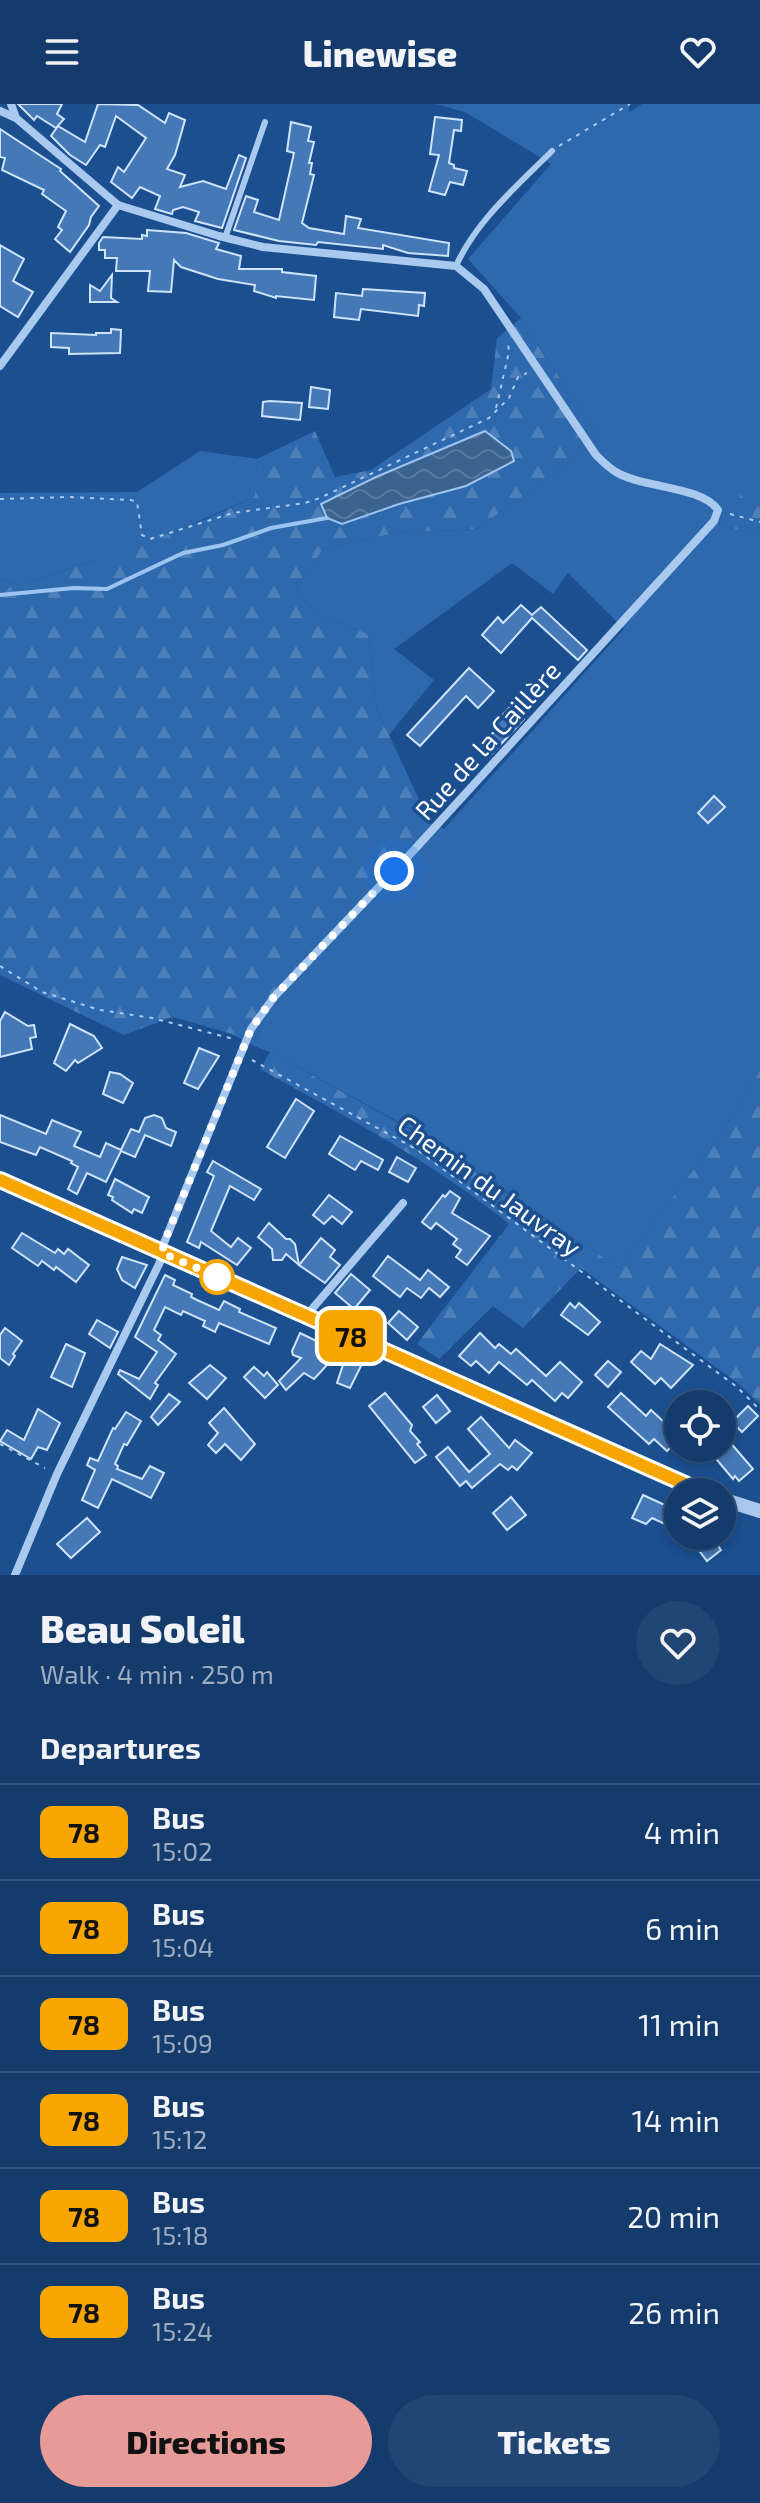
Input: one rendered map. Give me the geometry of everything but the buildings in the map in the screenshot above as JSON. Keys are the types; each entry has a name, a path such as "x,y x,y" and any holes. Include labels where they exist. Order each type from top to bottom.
{"street":[{"path":"11,104 16,118"},
{"path":"0,111 16,118 118,205 263,247 456,266 491,299 596,455 615,472 700,497 714,503 718,510"},
{"path":"0,366 118,205"},
{"name":"Rue de la Caillère","path":"15,1575 57,1474 154,1276 164,1243 251,1029 274,997 447,815 714,521 718,510"},
{"path":"0,1180 671,1478"},
{"path":"306,1316 403,1203"},
{"path":"736,1503 760,1511"}],"lane":[{"path":"225,238 265,122"},
{"path":"456,266 465,246 490,215 552,151"}],"path":[{"path":"552,151 630,104"},
{"path":"496,410 509,352 507,342"},
{"path":"0,499 68,497 131,500 137,502 142,535 150,539 233,513 305,503 489,418 509,398 518,377"},
{"path":"718,510 760,522"},
{"name":"Chemin du Jauvray","path":"0,966 42,992 100,1010 152,1018 230,1038 241,1055 416,1149 737,1387 760,1410"},
{"path":"0,1444 57,1474"}],"green space":[{"path":"435,104 629,104 629,112 642,104 760,104 760,496 742,494 719,524 760,537 760,1071 722,1132 619,1268 428,1138 254,1046 269,1006 430,823 444,829 624,629 568,573 553,594 512,563 394,649 434,680 389,735 377,709 368,634 314,612 296,590 323,549 395,533 477,529 600,440 521,318 468,259 551,164 465,112"},
{"path":"521,318 600,440 477,529 395,533 323,549 296,590 314,612 368,634 377,709 430,823 269,1006 254,1046 232,1034 173,1017 124,1035 0,975 0,579 19,585 139,545 227,510 255,496 257,459 315,431 335,477 371,470 491,389 497,338"},
{"path":"200,451 257,459 256,496 151,542 19,585 0,579 0,493 137,492"},
{"path":"742,493 760,496 760,537 719,524"},
{"path":"270,1052 428,1139 619,1268 722,1132 760,1071 760,1404 739,1384 581,1268 523,1328 493,1306 439,1359 417,1344 509,1224 419,1160 260,1069"}],"water":[{"path":"485,431 511,451 514,461 466,486 399,504 342,524 327,518 321,504"}],"waterway":[{"path":"0,595 74,588 107,589 183,553 223,545 271,528 327,518"}],"bus line":[{"name":"78","path":"0,1180 671,1478"}],"route":[{"path":"217,1277 220,1278 162,1253 251,1029 274,997 394,871"}]}
